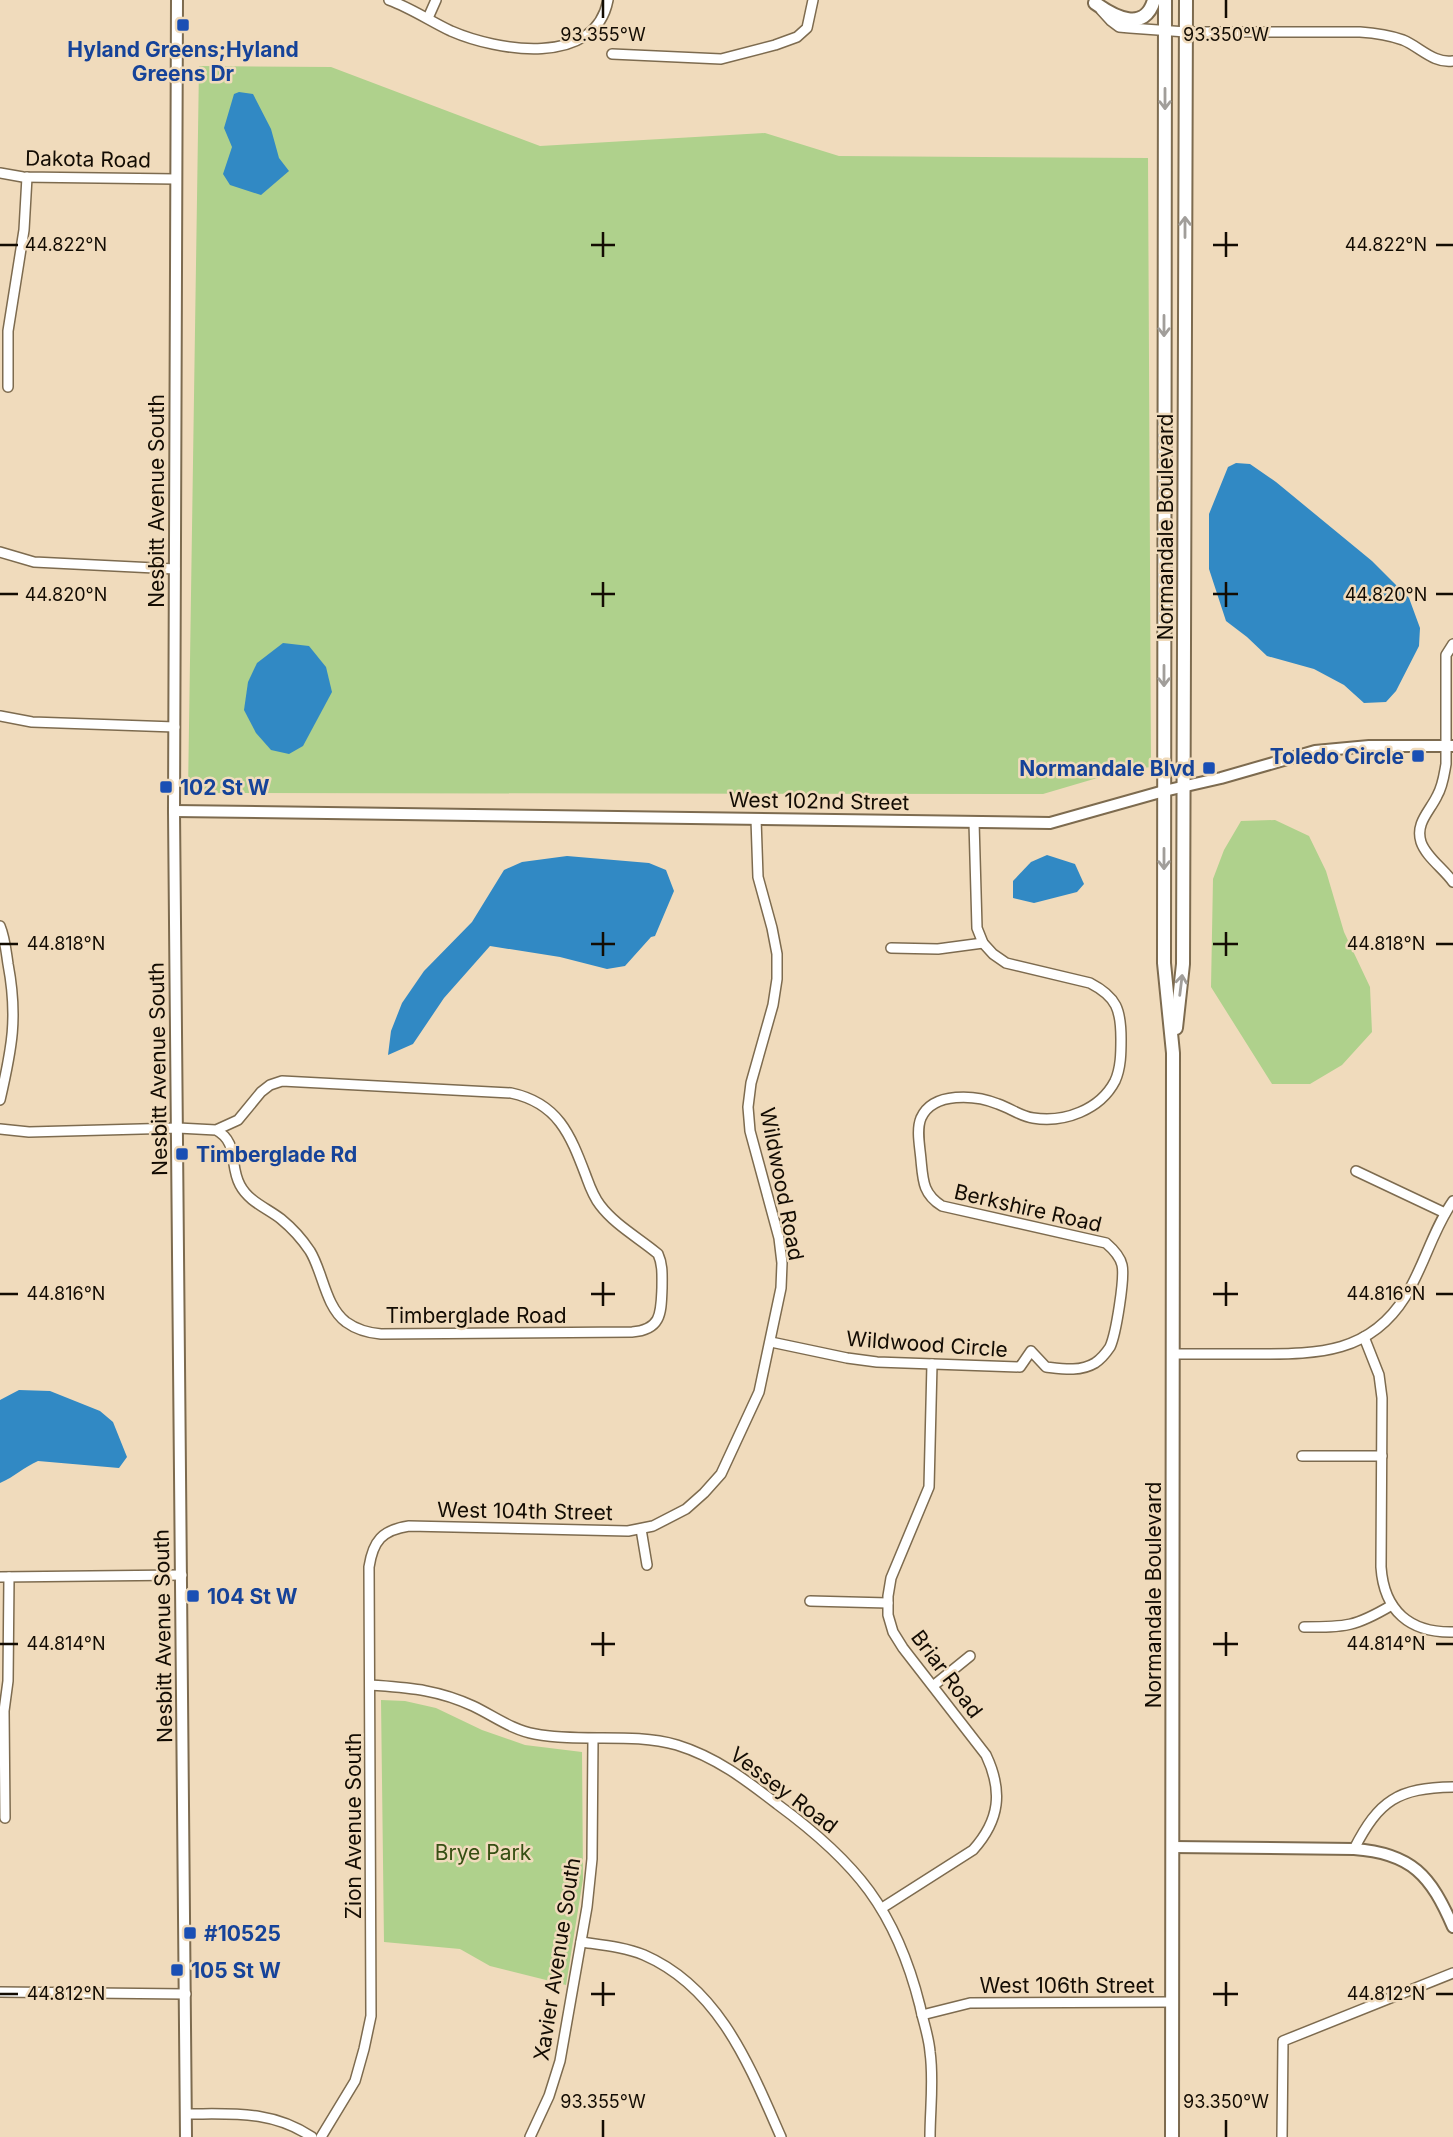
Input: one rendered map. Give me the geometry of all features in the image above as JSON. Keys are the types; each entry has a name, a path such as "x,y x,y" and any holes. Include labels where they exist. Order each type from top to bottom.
{"main road":[{"path":"1095,1 1120,18 1131,20 1149,12 1154,0"},
{"name":"Normandale Boulevard","path":"1165,0 1164,963 1173,1053 1174,1354 1172,2137"},
{"name":"Normandale Boulevard","path":"1173,1053 1183,964 1186,0"}],"street":[{"name":"Nesbitt Avenue South","path":"177,0 174,811 184,1128 182,1575 186,2137"},
{"path":"389,0 475,40 501,46 552,49 566,46 591,31 600,20 608,0"},
{"path":"428,18 436,0"},
{"path":"612,54 720,59 775,46 797,37 807,28 813,0"},
{"path":"1095,1 1119,27 1186,32 1382,34 1405,41 1435,59 1453,61"},
{"name":"Dakota Road","path":"0,173 27,177 176,179"},
{"path":"8,387 8,331 24,230 27,177"},
{"path":"0,552 34,562 175,569"},
{"path":"1451,874 1425,850 1420,831 1422,821 1437,798 1443,781 1450,746 1446,654 1453,644"},
{"path":"0,716 32,722 175,727"},
{"name":"West 102nd Street","path":"174,811 1050,823 1315,751 1340,747 1450,746"},
{"name":"Wildwood Road","path":"756,819 758,877 777,954 777,979 773,1005 754,1071 748,1107 750,1131 774,1213 782,1263 781,1289 759,1392"},
{"path":"891,948 938,950 983,943 977,928 974,822"},
{"path":"0,926 14,1008 12,1044 0,1100"},
{"name":"Berkshire Road","path":"983,943 1006,963 1090,984 1113,999 1119,1011 1121,1063 1116,1080 1094,1105 1079,1113 1062,1117 1034,1118 1023,1116 998,1104 962,1098 934,1103 921,1119 919,1129 923,1184 933,1200 950,1208 1106,1243 1115,1251 1121,1262 1123,1273 1114,1335 1103,1357 1082,1368 1046,1367 1031,1351"},
{"name":"Timberglade Road","path":"282,1081 526,1096 551,1111 561,1122 590,1191 609,1216 658,1254 663,1272 662,1310 658,1320 642,1331 632,1332 381,1334 357,1328 345,1322 337,1312 310,1252 297,1234 241,1188 235,1175 230,1142 224,1134 216,1130 238,1119 261,1092 282,1081"},
{"path":"0,1129 29,1132 184,1128 216,1130"},
{"path":"1356,1171 1445,1213"},
{"path":"1174,1354 1308,1354 1355,1343 1375,1331 1393,1314 1406,1295 1429,1243 1453,1202"},
{"path":"1364,1337 1379,1375 1382,1398 1382,1580 1392,1605 1403,1617 1430,1631 1453,1632"},
{"name":"Wildwood Circle","path":"771,1342 847,1359 908,1364 1020,1367 1031,1351"},
{"name":"Briar Road","path":"882,1908 973,1850 985,1837 997,1805 994,1771 986,1755 903,1648 893,1632 888,1615 891,1578 929,1487 932,1364"},
{"name":"West 104th Street","path":"409,1526 641,1529 664,1521 686,1509 720,1474 759,1392"},
{"path":"1302,1456 1382,1456"},
{"name":"Zion Avenue South","path":"321,2137 355,2081 371,2016 369,1567 376,1543 385,1534 409,1526"},
{"name":"West 104th Street","path":"641,1529 647,1565"},
{"path":"5,1818 4,1712 8,1681 4,1577 182,1575"},
{"path":"810,1601 888,1603"},
{"path":"1304,1627 1352,1625 1366,1621 1392,1605"},
{"path":"933,1686 970,1656"},
{"name":"Vessey Road","path":"370,1685 431,1691 531,1734 554,1738 664,1742 699,1753 721,1764 809,1827 858,1876 882,1908 906,1958 930,2052 929,2137"},
{"name":"Xavier Avenue South","path":"534,2136 560,2061 581,1942 592,1859 593,1739"},
{"path":"1354,1849 1375,1814 1387,1803 1402,1794 1417,1790 1453,1787"},
{"path":"1172,1847 1354,1849 1392,1855 1424,1876 1437,1892 1453,1927"},
{"path":"581,1942 643,1954 664,1965 702,1996 732,2033 781,2137"},
{"path":"1282,2137 1283,2040 1453,1973"},
{"path":"0,1992 186,1994"},
{"name":"West 106th Street","path":"922,2015 970,2003 1172,2002"},
{"path":"187,2114 267,2117 285,2122 312,2137"}],"green space":[{"path":"199,66 331,67 540,146 765,133 839,156 1148,158 1151,767 1121,771 1043,794 188,793"},
{"path":"1275,820 1309,836 1326,871 1344,932 1370,987 1372,1032 1342,1065 1310,1084 1272,1084 1211,987 1213,879 1224,850 1241,821"},
{"name":"Brye Park","path":"381,1700 405,1701 436,1708 482,1730 525,1745 582,1752 583,1879 566,1985 490,1966 460,1949 384,1942"}],"water":[{"path":"234,94 253,94 271,129 279,158 289,171 261,195 230,185 223,174 232,147 224,128"},
{"path":"1236,463 1250,464 1276,482 1372,561 1409,598 1420,628 1419,646 1396,691 1386,702 1364,703 1344,685 1314,669 1267,656 1226,621 1209,569 1209,514 1228,467"},
{"path":"283,643 309,646 326,667 332,692 303,746 289,754 271,750 256,733 244,710 248,682 257,663"},
{"path":"1047,855 1075,864 1084,884 1077,892 1034,903 1013,898 1013,881 1031,862"},
{"path":"567,856 649,863 666,870 674,891 655,936 651,937 625,966 607,969 560,957 490,946 444,998 413,1044 388,1055 391,1031 402,1003 424,971 472,922 504,870 522,862"},
{"path":"19,1390 50,1391 100,1411 113,1422 127,1457 119,1468 38,1461 0,1483 0,1400"}],"place":[{"name":"Hyland Greens;Hyland Greens Dr","path":"183,25"},
{"name":"Toledo Circle","path":"1418,756"},
{"name":"Normandale Blvd","path":"1209,768"},
{"name":"102 St W","path":"166,787"},
{"name":"Timberglade Rd","path":"182,1154"},
{"name":"104 St W","path":"193,1596"},
{"name":"#10525","path":"190,1933"},
{"name":"105 St W","path":"177,1970"}]}
